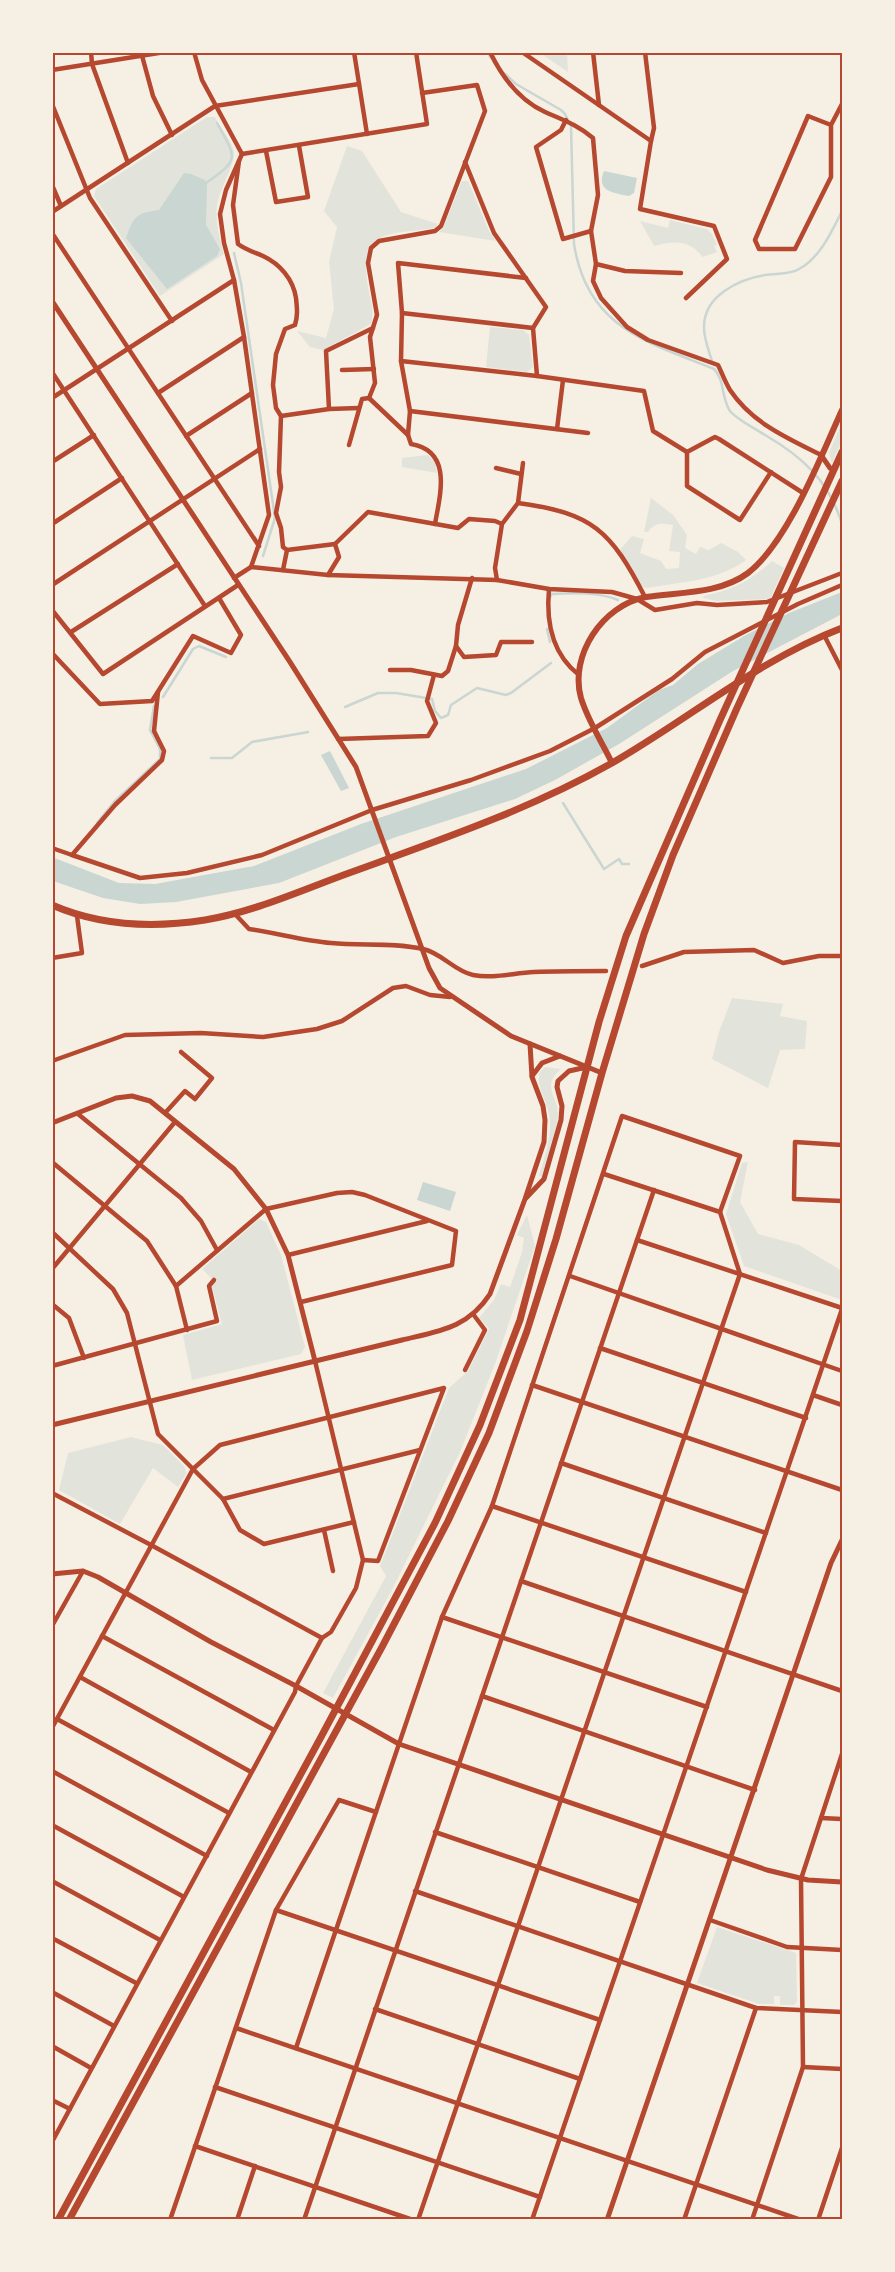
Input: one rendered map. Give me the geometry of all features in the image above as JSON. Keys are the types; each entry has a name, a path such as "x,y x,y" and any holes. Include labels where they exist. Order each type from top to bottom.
{"main road":[{"path":"612,763 581,697 579,675 586,646 596,628 613,612 637,599 721,585 748,573 769,552 783,532 842,410"},
{"path":"58,2220 321,1737 439,1514 480,1425 520,1320 599,1022 626,936 720,720 842,452"},
{"path":"69,2220 382,1647 448,1521 489,1433 526,1331 556,1239 602,1073 644,934 673,855 737,708 842,482"},
{"path":"52,905 77,916 125,923 167,923 205,920 235,914 388,858 556,792 612,763 780,658 824,635 842,628"}],"street":[{"path":"91,52 92,64 128,163"},
{"path":"52,70 141,54 165,52"},
{"path":"194,52 202,80 242,154 233,204 238,244 246,250 263,256 288,276 294,286 298,316 294,325 285,329 276,354 274,385 276,408 280,416 281,496 276,513 281,528 283,547 287,550"},
{"path":"354,52 367,134"},
{"path":"242,154 426,124 416,52"},
{"path":"490,52 500,73 525,101 544,112 581,127 594,138 598,195 591,232 596,264 593,281 601,298 627,327 648,340 718,365 730,390 769,429 821,455 830,468"},
{"path":"522,52 651,141"},
{"path":"593,52 599,105"},
{"path":"645,52 654,128 640,209 714,226 727,259 686,298"},
{"path":"141,54 153,96 172,135"},
{"path":"52,212 215,106 359,84"},
{"path":"369,398 375,383 370,336 377,315 370,284 368,263 371,248 378,241 435,231 441,226 485,111 476,85 422,93"},
{"path":"52,104 86,190 172,320"},
{"path":"831,125 808,116 755,240 759,249 795,250 831,177 831,125 842,104"},
{"path":"566,120 561,130 536,147 563,239 591,232"},
{"path":"266,151 276,202 308,197 299,146"},
{"path":"234,578 251,567 269,515 244,337 234,280 224,243 220,214 226,190 240,161"},
{"path":"465,162 494,233 546,307 533,328 537,376"},
{"path":"52,185 61,206"},
{"path":"52,233 259,546"},
{"path":"434,524 440,491 441,470 437,460 425,448 410,444 408,434 410,411 401,361 402,313 398,263 526,278"},
{"path":"596,264 625,271 681,272"},
{"path":"52,398 234,280"},
{"path":"52,301 356,767 422,948 440,988 450,997 511,1036 602,1073"},
{"path":"402,313 533,328"},
{"path":"329,409 326,351 373,328"},
{"path":"158,392 244,337"},
{"path":"401,361 537,376 644,391 653,431 687,452"},
{"path":"342,370 374,369"},
{"path":"52,372 205,606"},
{"path":"556,429 563,380"},
{"path":"186,436 252,393"},
{"path":"349,445 362,399 369,398"},
{"path":"369,398 408,434"},
{"path":"280,416 329,409 360,408"},
{"path":"410,411 588,433"},
{"path":"52,462 94,435"},
{"path":"687,452 715,437 803,493"},
{"path":"52,585 260,449"},
{"path":"687,452 687,486 740,520 771,472"},
{"path":"497,580 495,568 502,524 518,503 523,463"},
{"path":"496,468 521,474"},
{"path":"52,524 122,478"},
{"path":"518,503 581,517 601,531 618,549 645,597"},
{"path":"287,550 335,544 368,512 458,528 469,519 495,521 502,524"},
{"path":"269,515 276,513"},
{"path":"328,575 339,557 335,544"},
{"path":"283,570 287,550"},
{"path":"71,632 178,564"},
{"path":"251,567 328,575 472,578 497,580 549,589 612,592 637,599 655,610 697,603 717,605 767,602 842,573"},
{"path":"390,670 411,670 442,676 448,671 456,646 458,625 472,578"},
{"path":"52,610 103,674 238,585"},
{"path":"52,848 140,878 187,873 262,855 373,812 506,767 596,730 672,679 705,652 798,604 842,585"},
{"path":"549,589 547,611 554,645 579,675"},
{"path":"52,653 100,704 152,701 193,636 231,653 241,634 219,598"},
{"path":"824,635 842,670"},
{"path":"456,646 464,657 496,655 501,642 532,642"},
{"path":"338,739 428,736 436,723 427,701 434,675"},
{"path":"72,855 115,805 162,760 164,751 154,731 158,691"},
{"path":"235,914 249,930 278,933 309,941 334,944 402,945 422,948 435,952 471,975 488,976 533,972 606,971"},
{"path":"52,958 82,953 77,916"},
{"path":"642,966 684,952 754,950 783,963 819,956 842,956"},
{"path":"52,1061 125,1035 200,1033 263,1037 317,1029 342,1021 393,988 406,986 430,995 450,997"},
{"path":"52,1425 453,1327 473,1314 490,1294 544,1142 545,1120 543,1106 532,1077 530,1044"},
{"path":"166,1113 185,1091 195,1098 212,1078 181,1052"},
{"path":"532,1077 542,1063 560,1056"},
{"path":"525,1199 544,1179 554,1145 562,1113 557,1087 558,1081 569,1071 587,1067"},
{"path":"52,1122 78,1114 116,1098 132,1096 150,1101 234,1169 266,1209 288,1255 301,1302 363,1560 356,1588 331,1632 322,1638 252,1772 52,2142"},
{"path":"78,1114 181,1198 201,1221 217,1250"},
{"path":"296,2048 442,1617 492,1506 622,1116 740,1156 720,1212 740,1274 418,2220"},
{"path":"52,1269 106,1207 175,1122"},
{"path":"842,1145 795,1142 794,1198 842,1200"},
{"path":"52,1162 147,1241 176,1286 188,1330"},
{"path":"604,1174 720,1212"},
{"path":"304,2220 654,1190"},
{"path":"176,1286 266,1209 337,1192 352,1192 365,1195 456,1231 452,1265 301,1302"},
{"path":"288,1255 428,1221"},
{"path":"52,1232 112,1289 127,1313 158,1434 223,1499 240,1530 264,1544 354,1522"},
{"path":"532,2220 842,1309 637,1240"},
{"path":"570,1276 842,1371"},
{"path":"52,1366 217,1321 209,1286 214,1280"},
{"path":"52,1304 69,1318 84,1358"},
{"path":"465,1370 485,1330 473,1314"},
{"path":"600,1348 806,1418"},
{"path":"532,1385 842,1490"},
{"path":"52,1728 192,1469 220,1445 444,1388 378,1560 363,1560"},
{"path":"813,1395 842,1405"},
{"path":"223,1499 420,1450"},
{"path":"561,1463 766,1533"},
{"path":"52,1493 322,1638"},
{"path":"492,1506 746,1592"},
{"path":"324,1530 333,1571"},
{"path":"607,2220 831,1563 842,1540"},
{"path":"52,1626 83,1571"},
{"path":"52,1574 83,1571 98,1577 211,1642 296,1686 399,1744 767,1870 801,1879 842,1882"},
{"path":"521,1581 842,1691"},
{"path":"442,1617 707,1708"},
{"path":"102,1636 274,1730"},
{"path":"80,1677 252,1772"},
{"path":"482,1696 755,1790"},
{"path":"57,1719 229,1814"},
{"path":"752,2220 803,2066 801,1879 842,1756"},
{"path":"52,1771 207,1856"},
{"path":"170,2220 276,1910 339,1800 376,1812"},
{"path":"821,1818 842,1819"},
{"path":"52,1825 184,1897"},
{"path":"435,1832 640,1902"},
{"path":"52,1881 160,1940"},
{"path":"415,1891 756,2008 842,2012"},
{"path":"276,1910 600,2020"},
{"path":"710,1920 787,1947 842,1950"},
{"path":"52,1938 136,1984"},
{"path":"52,1992 114,2026"},
{"path":"684,2220 756,2008"},
{"path":"375,2009 580,2079"},
{"path":"236,2028 800,2220"},
{"path":"52,2046 91,2068"},
{"path":"803,2066 842,2069"},
{"path":"215,2087 540,2197"},
{"path":"52,2100 70,2109"},
{"path":"195,2146 413,2220"},
{"path":"818,2220 842,2148"},
{"path":"237,2220 255,2166"}],"shaded area":[{"path":"540,53 567,53 568,72"},
{"path":"207,117 215,117 234,151 233,161 217,207 218,228 224,254 160,296 94,196 96,189"},
{"path":"347,146 362,151 401,212 438,224 434,228 391,234 380,238 372,244 367,253 366,267 372,310 371,324 323,350 310,347 297,331 326,338 334,309 329,262 337,227 324,211"},
{"path":"604,171 637,178 634,193 629,196 608,190 602,183"},
{"path":"184,173 205,180 207,186 206,225 220,249 217,256 167,289 126,238 134,220 141,214 159,210"},
{"path":"462,181 468,181 489,231 496,241 439,232 443,228"},
{"path":"670,220 707,229 712,234 717,245 714,246 717,252 703,257 686,244 668,243 654,246 640,221 668,228"},
{"path":"490,327 523,330 529,335 533,367 527,372 486,367"},
{"path":"842,422 842,441 832,463 829,453"},
{"path":"428,455 435,462 437,473 402,467 402,458"},
{"path":"651,498 673,515 687,535 685,548 696,554 700,547 709,550 721,543 738,552 746,560 711,577 647,588 643,587 620,550 632,536 644,539 640,553 661,561 666,569 679,568 680,552 669,551 673,525 659,524 653,526 648,532 644,532"},
{"path":"772,561 784,568 770,599 716,601 704,598 703,596 741,584 757,574"},
{"path":"842,592 842,614 733,671 619,744 555,780 515,799 396,837 279,883 176,902 140,904 103,898 53,881 52,857 119,883 155,884 254,866 361,824 526,769 607,728 659,690 673,685 698,664 744,636 789,613"},
{"path":"330,751 349,788 341,791 321,755"},
{"path":"732,998 783,1004 780,1016 807,1021 805,1049 780,1050 768,1088 712,1059 719,1032"},
{"path":"545,1067 561,1069 552,1081 551,1087 558,1109 558,1116 552,1147 542,1177 539,1176 547,1149 550,1128 548,1109 539,1084 540,1072"},
{"path":"748,1162 740,1202 758,1234 799,1245 842,1271 842,1300 744,1266 726,1214 742,1163"},
{"path":"423,1182 456,1192 450,1211 417,1200"},
{"path":"527,1215 535,1246 495,1364 460,1452 392,1590 333,1698 323,1693 386,1576 380,1566 449,1388 468,1371 489,1329 479,1318 494,1300 501,1284 510,1287 522,1252 524,1238 517,1235"},
{"path":"259,1219 266,1222 281,1255 305,1347 301,1354 192,1380 183,1335 222,1324 212,1287 215,1282 202,1269"},
{"path":"131,1437 163,1445 185,1467 186,1474 178,1487 153,1468 120,1524 59,1490 68,1453"},
{"path":"717,1927 796,1953 797,2002 794,2005 780,2005 780,1996 774,1996 774,2004 759,2004 697,1983"}],"waterway":[{"path":"487,52 491,58"},
{"path":"504,73 516,84 561,110 571,126 574,244 581,272 592,295 606,313 623,327 643,339 714,369 720,378 725,400 730,411 741,421 779,443 803,461 830,495 842,524"},
{"path":"206,183 225,168 230,163 232,157 228,144 217,123"},
{"path":"712,361 704,328 705,317 709,307 716,298 724,291 744,280 765,275 783,274 799,269 813,258 825,243 842,211"},
{"path":"234,253 241,283 275,518 263,556"},
{"path":"550,597 552,594 568,593 611,597 618,600"},
{"path":"547,629 550,642"},
{"path":"163,697 193,649 199,646 226,657"},
{"path":"345,707 378,693 396,693 432,699 435,711 441,718 448,715 451,705 477,688 506,695 551,663"},
{"path":"97,823 114,802 160,759 160,749 150,730 154,706"},
{"path":"211,758 232,758 252,742 308,732"},
{"path":"563,803 604,869 619,859 622,864 629,864"}]}
